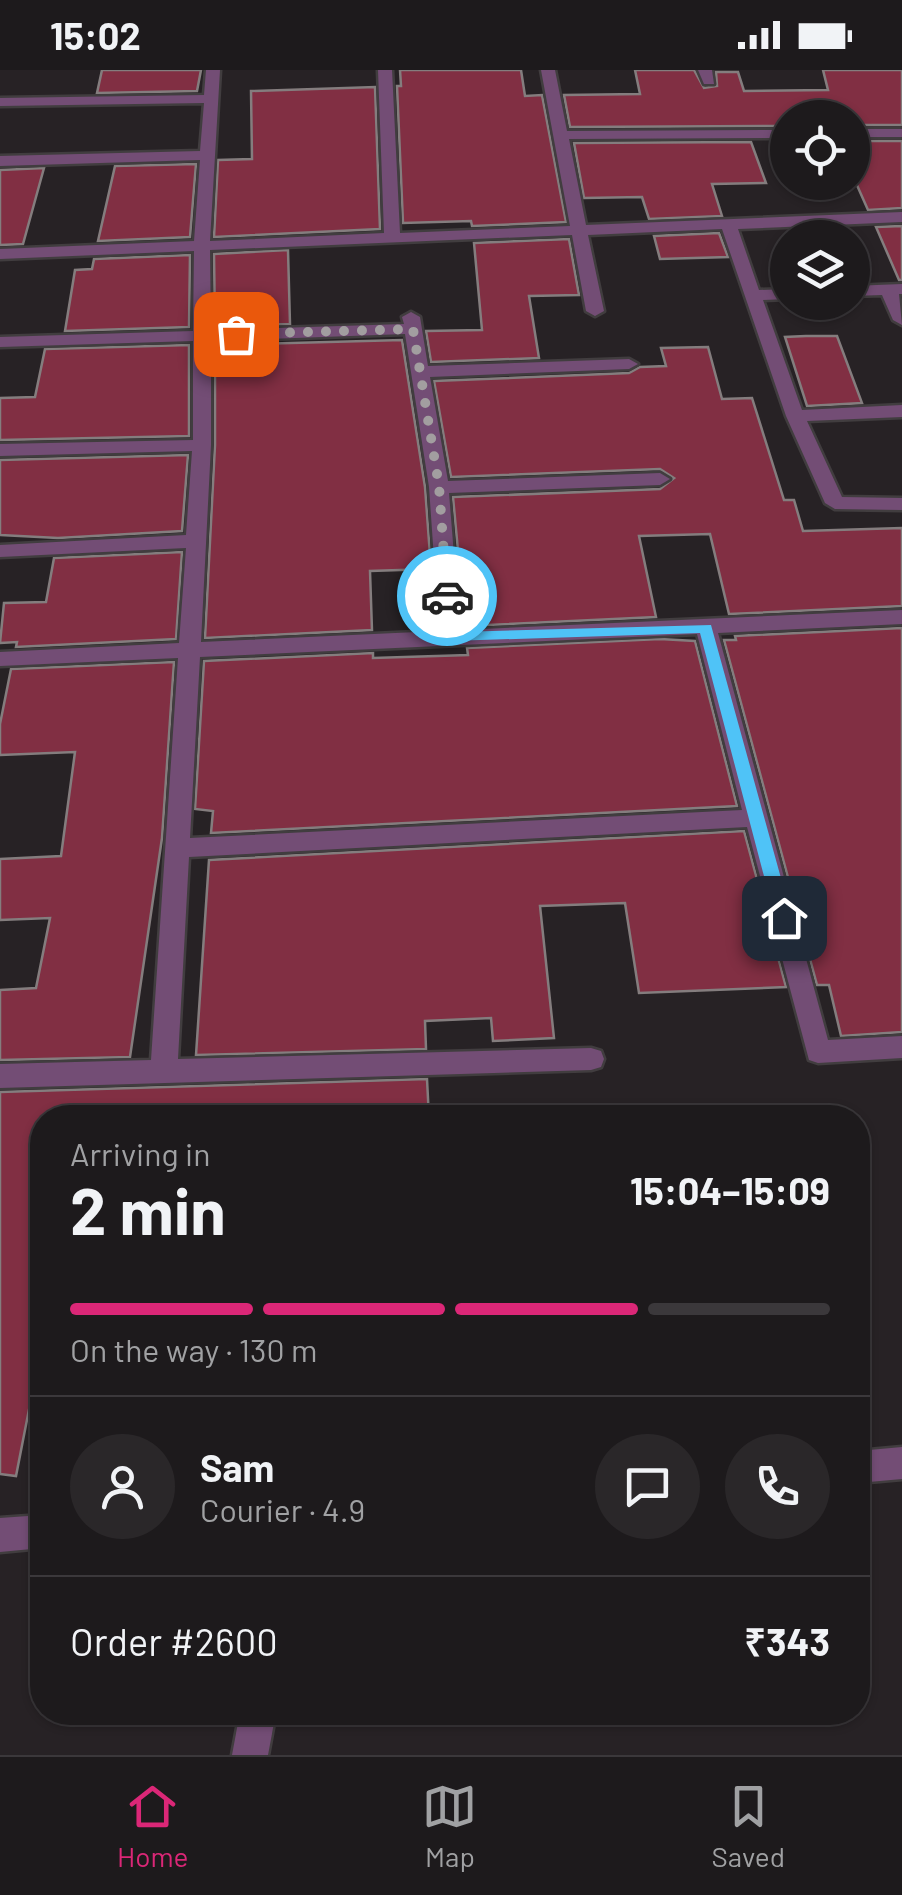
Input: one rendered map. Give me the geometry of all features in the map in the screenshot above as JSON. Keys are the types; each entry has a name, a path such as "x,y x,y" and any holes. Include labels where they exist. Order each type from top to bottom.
{"street":[{"path":"164,1068 202,446 202,244 213,70"},
{"path":"385,70 392,237"},
{"path":"548,70 595,311"},
{"path":"0,102 210,99"},
{"path":"870,134 902,133"},
{"path":"561,135 770,134"},
{"path":"0,161 210,155"},
{"path":"0,254 902,217"},
{"path":"728,224 794,416 835,503 902,504"},
{"path":"870,290 895,289 902,320"},
{"path":"752,295 770,294"},
{"path":"0,342 200,336 412,323 439,486 450,637"},
{"path":"420,372 629,364"},
{"path":"794,416 902,412"},
{"path":"0,450 202,446"},
{"path":"439,486 660,479"},
{"path":"0,551 196,541"},
{"path":"0,660 902,617"},
{"path":"706,628 818,1052 902,1047"},
{"path":"179,848 757,818"},
{"path":"0,1076 164,1068 591,1058"},
{"path":"870,1465 902,1463"},
{"path":"0,1534 30,1533"},
{"path":"250,1755 256,1725"}],"building":[{"path":"102,70 201,70 197,91 97,93"},
{"path":"400,70 521,70 525,96 542,95 566,222 472,226 471,221 403,223 397,86 401,86"},
{"path":"635,70 694,70 704,88 717,86 716,72 738,72 744,91 828,90 823,70 902,70 902,125 870,125 870,100 770,100 770,126 570,127 564,95 640,94"},
{"path":"375,87 380,229 214,237 218,160 252,159 251,91"},
{"path":"870,141 902,141 902,208 868,210 864,200 870,200"},
{"path":"751,142 766,183 712,184 722,216 649,219 642,197 584,198 574,143"},
{"path":"196,164 190,237 98,241 115,166"},
{"path":"44,168 23,244 0,245 0,170"},
{"path":"902,226 902,280 899,280 876,227"},
{"path":"719,233 728,257 660,259 654,236"},
{"path":"569,239 579,295 529,296 539,358 431,362 426,331 482,330 474,243"},
{"path":"288,250 290,324 215,326 214,254"},
{"path":"190,255 189,327 65,331 75,270 92,269 94,259"},
{"path":"837,336 862,403 807,406 785,337"},
{"path":"402,340 425,487 431,569 370,571 372,630 205,638 215,445 215,345"},
{"path":"189,345 189,436 0,440 0,398 35,397 45,349"},
{"path":"708,347 722,399 752,398 784,500 794,500 803,531 902,528 902,606 729,614 710,534 639,536 656,617 465,626 453,497 660,489 674,478 660,469 451,477 434,381 629,373 640,367 666,366 661,348"},
{"path":"188,455 182,531 58,538 0,535 0,460"},
{"path":"182,552 176,639 16,647 17,642 0,643 4,603 46,602 54,558"},
{"path":"902,628 902,1032 841,1036 829,985 817,985 724,640 736,640 735,636"},
{"path":"660,639 695,641 737,806 211,833 213,811 195,809 204,661 373,653 373,658 468,655 467,648"},
{"path":"174,662 162,838 130,1057 0,1060 0,990 36,988 50,918 0,920 0,859 61,856 75,752 0,755 0,724 11,669"},
{"path":"744,831 786,987 639,993 625,903 540,906 554,1038 493,1041 491,1018 425,1021 426,1049 196,1055 209,860"},
{"path":"427,1079 428,1105 30,1105 30,1404 16,1476 0,1474 0,1092"}],"way so far":[{"path":"236,334 413,329 439,486 447,596"}],"route":[{"path":"447,596 450,637 706,628 784,918"}]}
